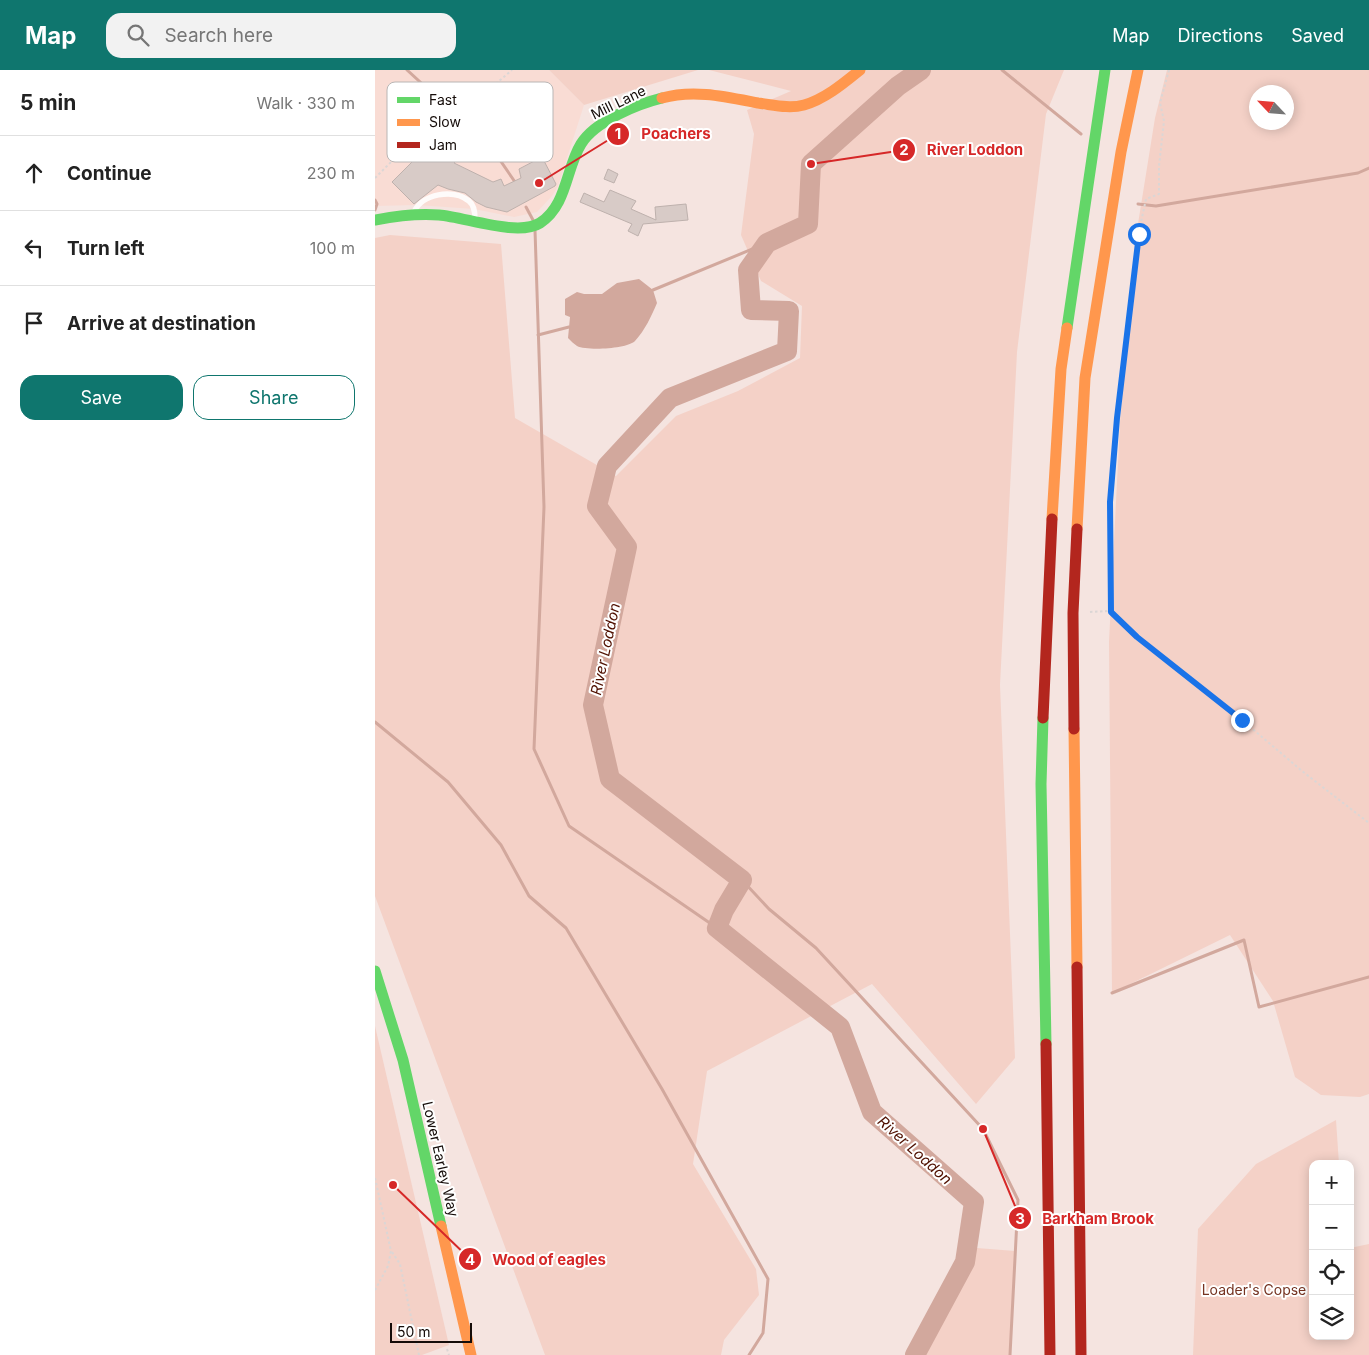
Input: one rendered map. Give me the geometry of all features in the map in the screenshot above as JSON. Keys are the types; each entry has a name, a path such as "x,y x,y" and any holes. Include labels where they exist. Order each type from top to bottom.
{"main road":[{"name":"Mill Lane","path":"380,219 413,214 458,217 503,227 525,227 539,224 555,209 562,197 567,186 576,152 583,140 591,132 618,115 667,96 694,93 779,106 800,106 847,81 860,70"},
{"path":"1050,1355 1047,1068 1041,784 1049,546 1061,369 1105,70"},
{"path":"1081,1355 1073,613 1076,523 1085,378 1121,152 1138,70"},
{"name":"Lower Earley Way","path":"375,971 403,1060 471,1355"}],"lane":[{"path":"413,214 417,205 427,199 440,193 449,194 469,201 475,210 475,222"}],"path":[{"path":"498,82 512,70"},
{"path":"1111,612 1110,502 1117,418 1139,234 1146,199 1159,194 1159,166 1164,121 1160,102 1169,70"},
{"path":"375,178 391,162"},
{"path":"1090,612 1111,612 1137,637 1242,720 1301,771 1369,823"},
{"path":"375,1178 391,1251 399,1264 419,1355"},
{"path":"375,1290 388,1266 391,1251"},
{"path":"447,1349 449,1355"}],"shaded area":[{"path":"375,70 549,70 584,105 558,186 552,196 537,212 514,217 474,209 417,205 375,206"},
{"path":"639,279 653,290 657,303 642,332 635,341 624,346 582,348 568,338 570,317 565,315 565,299 577,292 602,294 617,283"}],"green space":[{"path":"549,70 698,70 584,105"},
{"path":"709,70 1064,70 1046,114 1017,352 1000,685 1015,1058 976,1104 872,984 707,1071 693,1164 756,1269 759,1295 724,1340 721,1355 545,1355 375,896 375,238 390,235 501,244 515,418 616,476 676,416 738,391 800,358 802,306 761,281 741,235 754,134 747,110 791,91"},
{"path":"1167,70 1369,70 1369,1094 1360,1097 1321,1095 1295,1077 1273,1001 1230,935 1112,993 1109,642 1120,422 1137,230 1155,118"},
{"path":"375,1026 449,1345 422,1355 375,1355"},
{"name":"Loader's Copse","path":"1336,1120 1339,1160 1309,1160 1309,1340 1354,1340 1354,1247 1369,1244 1369,1355 1193,1355 1198,1229 1256,1164"},
{"path":"977,1248 1015,1251 1010,1355 918,1355"}],"building":[{"path":"412,162 455,162 493,182 501,179 504,186 521,178 519,169 532,162 545,162 556,184 507,212 486,207 465,193 438,185 414,204 392,182"},
{"path":"608,169 618,174 614,183 604,179"},
{"path":"610,190 636,201 631,209 656,220 655,207 686,204 688,220 643,224 638,236 628,231 632,224 580,202 584,193 604,202"}],"waterway":[{"path":"407,70 420,82"},
{"name":"River Loddon","path":"915,1355 965,1262 974,1202 872,1112 840,1027 717,928 724,910 742,880 610,779 593,705 627,547 597,506 607,466 670,398 787,351 789,311 751,310 748,270 767,243 808,224 811,164 898,86 921,70"},
{"path":"1002,70 1081,134"},
{"path":"501,162 515,182"},
{"path":"1138,204 1156,206 1358,173 1369,168"},
{"path":"375,200 377,204 375,210"},
{"path":"526,207 533,220"},
{"path":"535,230 544,507 534,749 569,826 717,928"},
{"path":"653,290 767,243"},
{"path":"538,335 569,327"},
{"path":"375,722 448,782 501,845 529,896 566,928 662,1089 768,1279 763,1333 749,1355"},
{"path":"742,880 769,909 816,948 983,1129 1018,1200 1010,1355"},
{"path":"1112,993 1244,940 1259,1007 1369,977"}],"traffic: fast":[{"path":"1067,328 1105,70"},
{"path":"375,220 407,215 431,214 505,227 530,227 540,223 556,207 576,154 588,136 606,121 641,104 662,98"},
{"path":"1043,718 1041,784 1046,1044"},
{"path":"375,971 403,1060 441,1226"}],"traffic: slow":[{"path":"662,98 674,95 698,94 722,96 776,106 798,106 827,95 860,70"},
{"path":"1077,529 1085,378 1121,152 1138,70"},
{"path":"1052,519 1061,369 1067,328"},
{"path":"1074,729 1077,967"},
{"path":"441,1226 471,1355"}],"traffic: jam":[{"path":"1043,718 1052,519"},
{"path":"1074,729 1073,613 1077,529"},
{"path":"1077,967 1081,1355"},
{"path":"1046,1044 1050,1355"}],"place":[{"name":"River Loddon","path":"811,164"},
{"name":"Poachers","path":"539,183"},
{"name":"Barkham Brook","path":"983,1129"},
{"name":"Wood of eagles","path":"393,1185"}],"route":[{"path":"1139,234 1117,418 1110,502 1111,612 1137,637 1242,720"}]}
